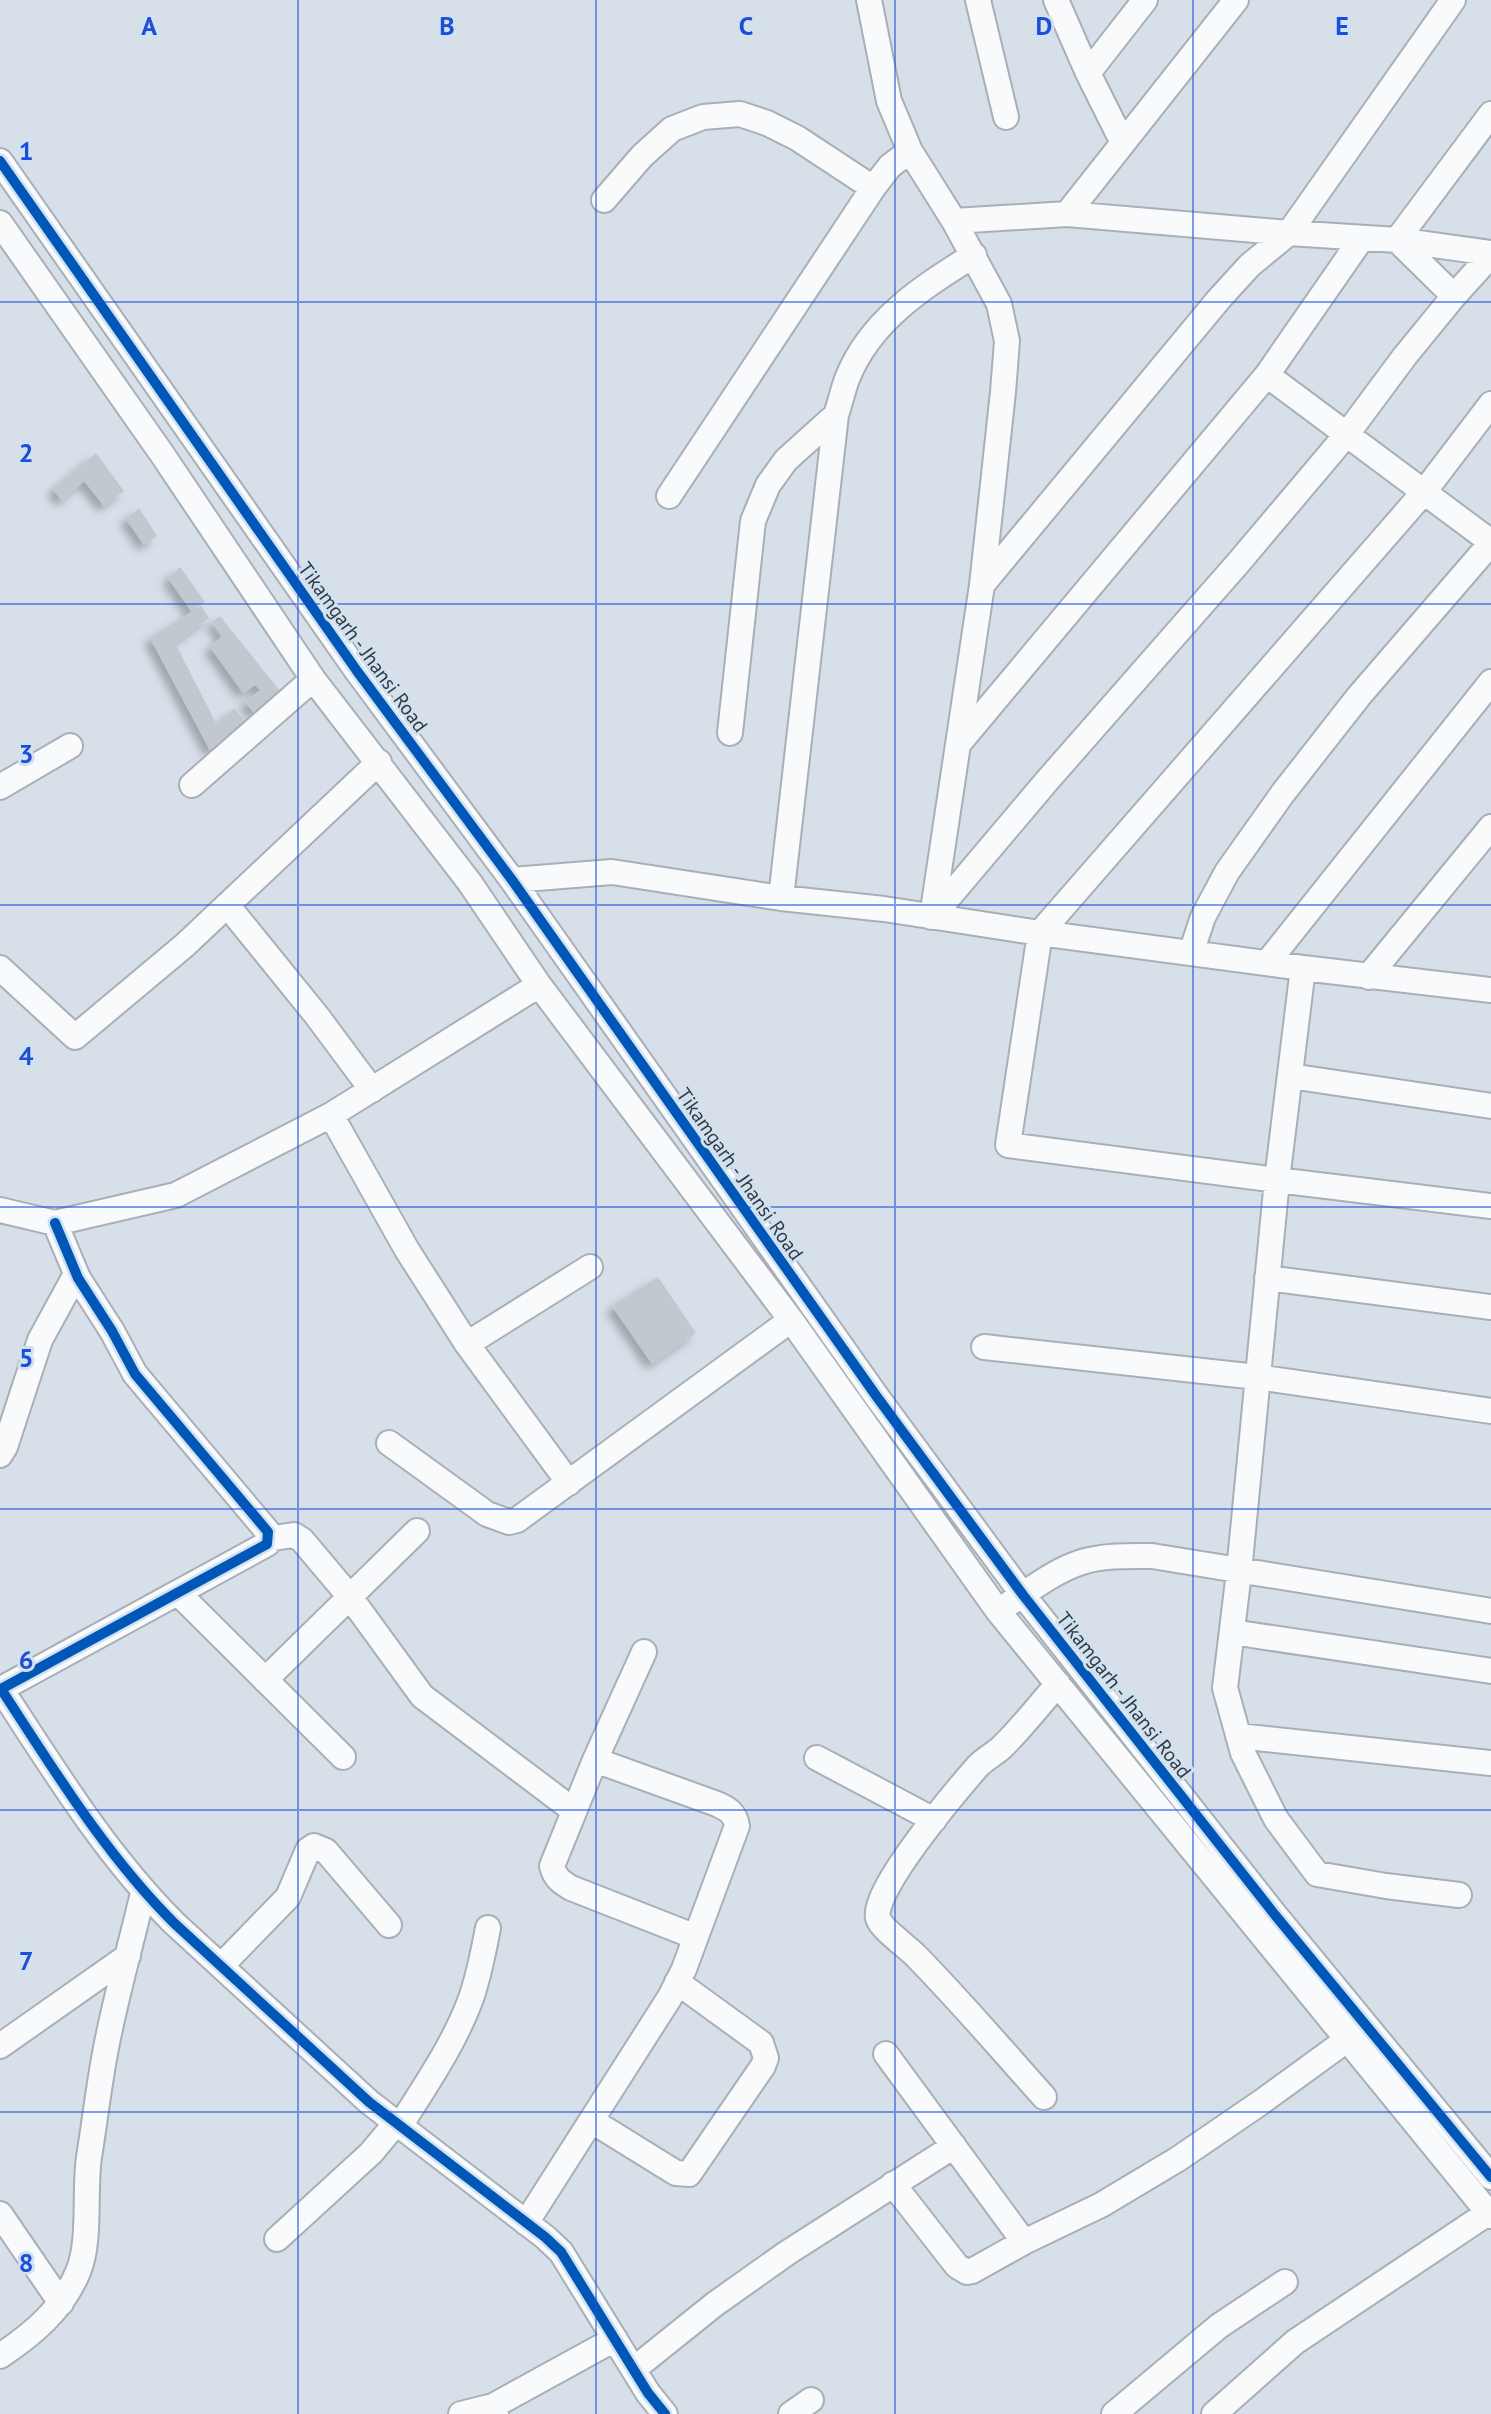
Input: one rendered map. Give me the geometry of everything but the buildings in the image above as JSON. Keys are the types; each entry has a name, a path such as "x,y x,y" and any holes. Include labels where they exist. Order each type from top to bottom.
{"street":[{"path":"869,0 889,101 910,151 974,255 999,304 1007,341 982,585 932,917"},
{"path":"978,0 1006,117"},
{"path":"1056,0 1123,143"},
{"path":"1088,73 1145,0"},
{"path":"1067,214 1236,0"},
{"path":"982,585 1219,299 1250,265 1289,233 1453,0"},
{"path":"604,200 642,156 672,129 703,117 740,114 797,138 873,188"},
{"path":"1397,240 1491,114"},
{"path":"669,496 873,188 890,166 910,151"},
{"name":"Tikamgarh - Jhansi Road","path":"0,161 357,671 512,880 868,1384 1023,1595 1265,1903 1487,2197"},
{"path":"954,221 1067,214 1397,240 1491,254"},
{"path":"0,223 162,454 313,679 470,883 539,985 791,1320 998,1611 1348,2039 1487,2197 1295,2342 1214,2414"},
{"path":"958,744 1267,375 1362,238"},
{"path":"1397,240 1454,296"},
{"path":"932,917 1347,434 1405,356 1491,254"},
{"path":"781,898 836,415 847,377 867,341 885,319 922,288 974,255"},
{"path":"1191,953 1203,917 1227,872 1283,793 1359,696 1491,543 1267,375"},
{"path":"1491,404 1424,492 1040,933 1008,1145 1491,1206"},
{"path":"730,733 753,521 768,485 786,460 836,415"},
{"path":"192,785 313,679"},
{"path":"1267,963 1491,682"},
{"path":"0,787 70,746"},
{"path":"0,968 75,1037 185,945 379,762"},
{"path":"1368,977 1491,827"},
{"path":"512,880 612,872 781,898 1368,977 1489,987"},
{"path":"227,905 372,1090"},
{"path":"1303,968 1277,1180 1225,1688 1243,1753 1276,1819 1317,1874 1459,1895"},
{"path":"0,1210 55,1223 176,1195 331,1115 539,985"},
{"path":"599,1065 628,1047"},
{"path":"1290,1076 1491,1106"},
{"path":"331,1115 407,1250 467,1344 569,1483"},
{"path":"55,1223 76,1274 135,1374 268,1532 267,1544 1,1689 6,1716 143,1893 369,2102 561,2252 648,2393 665,2414"},
{"path":"467,1344 590,1267"},
{"path":"0,1455 5,1447 7,1412 40,1340 76,1274"},
{"path":"1267,1278 1491,1307"},
{"path":"389,1443 487,1514 509,1522 517,1520 791,1320"},
{"path":"984,1347 1257,1377 1491,1411"},
{"path":"265,1680 417,1531"},
{"path":"267,1539 289,1535 298,1537 350,1597 422,1696 573,1810"},
{"path":"998,1611 1058,1573 1084,1561 1119,1556 1152,1556 1491,1611"},
{"path":"178,1593 343,1757"},
{"path":"1232,1632 1491,1671"},
{"path":"644,1652 573,1810 552,1866 560,1881 696,1937"},
{"path":"1044,2097 936,1976 878,1920 879,1907 899,1867 934,1820 978,1766 1003,1746 1058,1684"},
{"path":"1238,1736 1491,1763"},
{"path":"817,1758 934,1820"},
{"path":"526,2223 650,2030 677,1982 737,1826 735,1817 728,1809 595,1760"},
{"path":"221,1966 282,1905 293,1888 308,1850 314,1846 326,1851 389,1925"},
{"path":"1,2353 45,2322 61,2303 80,2269 84,2251 88,2169 106,2046 143,1893"},
{"path":"277,2239 398,2125 458,2028 480,1969 488,1928"},
{"path":"0,2046 128,1956"},
{"path":"592,2121 676,2173 689,2174 763,2066 766,2058 761,2043 677,1982"},
{"path":"893,2184 957,2266 972,2271 1101,2205 1178,2159 1348,2039"},
{"path":"886,2054 1024,2242"},
{"path":"634,2369 715,2304 954,2146"},
{"path":"0,2214 61,2303"},
{"path":"1114,2414 1219,2326 1285,2282"},
{"path":"461,2414 495,2410 615,2339"},
{"path":"791,2414 811,2400"}],"cycle path":[{"path":"0,161 357,671 512,880 877,1397 1023,1595 1275,1915 1491,2177"},
{"path":"55,1223 78,1278 135,1374 268,1532 267,1544 1,1689 103,1840 174,1923 369,2102 561,2252 648,2393 665,2414"}]}
